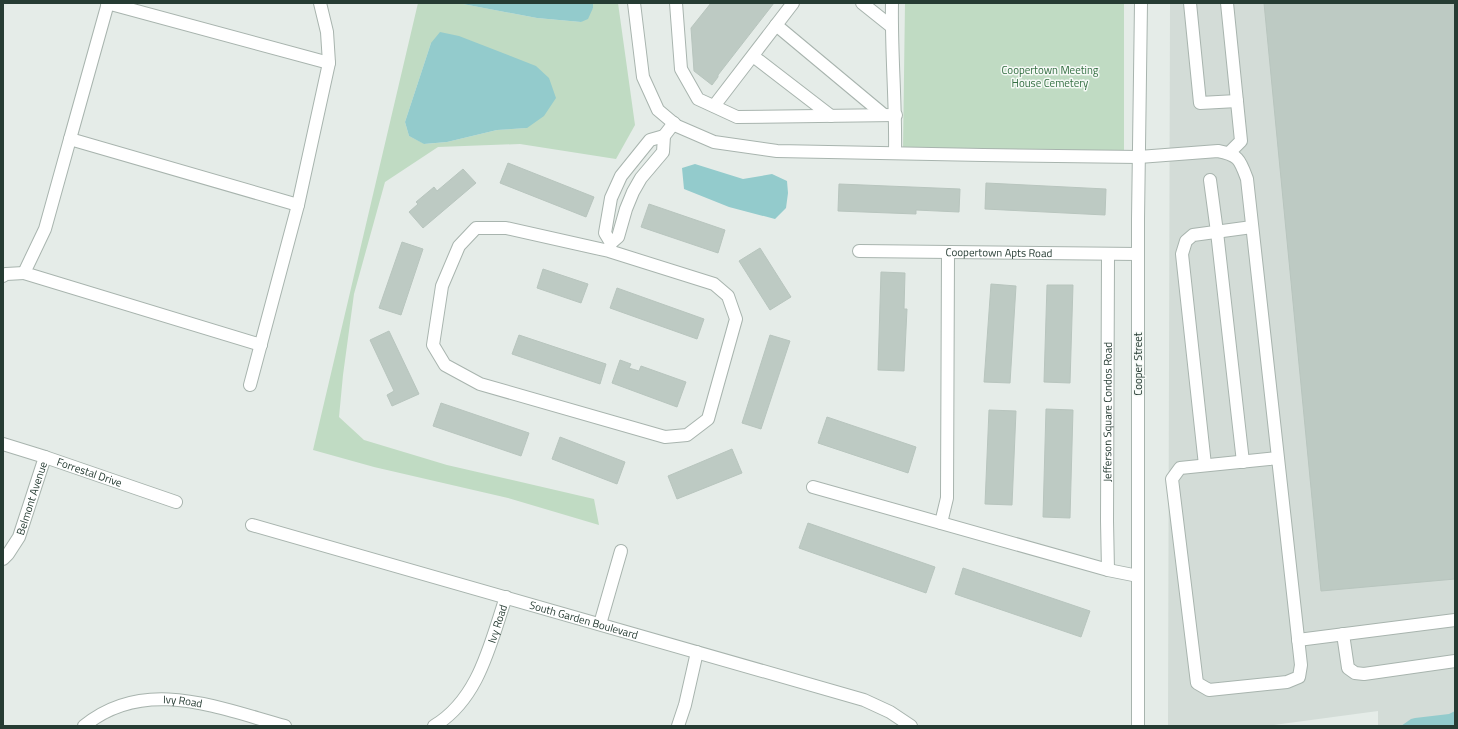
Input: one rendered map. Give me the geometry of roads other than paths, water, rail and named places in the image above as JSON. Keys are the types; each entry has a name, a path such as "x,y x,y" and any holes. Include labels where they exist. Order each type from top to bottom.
{"street":[{"path":"24,273 45,229 107,3 329,63"},
{"path":"250,385 298,205 329,63 327,32 320,3"},
{"path":"634,3 643,77 658,110 677,126 714,142 777,151 1139,157 1218,151 1228,154 1241,161 1247,179 1252,227 1278,458 1298,640 1301,665 1299,677 1287,682 1209,690 1197,683 1172,479 1180,468 1278,458"},
{"path":"676,3 681,69 698,99 737,117 890,115"},
{"path":"714,106 793,3"},
{"path":"862,3 892,27"},
{"path":"892,3 890,115 895,153"},
{"name":"Cooper Street","path":"1138,726 1138,254 1141,3"},
{"path":"1190,3 1200,103 1237,101"},
{"path":"1227,3 1241,141 1228,154"},
{"path":"776,26 890,115"},
{"path":"752,56 831,116"},
{"path":"610,247 618,238 626,208 640,178 663,152 664,136 674,123"},
{"path":"610,247 605,233 611,198 621,176 650,140 664,136"},
{"path":"70,139 298,205"},
{"path":"1210,180 1243,462"},
{"path":"1205,466 1182,254 1186,241 1193,235 1252,227"},
{"path":"476,228 506,228 610,247 714,284 728,296 736,319 708,419 687,435 665,438 480,384 445,365 433,345 442,286 459,246 476,228"},
{"name":"Coopertown Apts Road","path":"859,251 1108,255 1138,254"},
{"path":"941,523 947,498 948,252"},
{"name":"Jefferson Square Condos Road","path":"1108,255 1108,570"},
{"path":"3,276 6,274 24,273 261,346"},
{"name":"Forrestal Drive","path":"3,444 176,502"},
{"name":"Belmont Avenue","path":"3,558 8,554 20,537 45,457"},
{"path":"813,487 1108,570 1138,576"},
{"name":"South Garden Boulevard","path":"252,525 864,700 890,712 911,726"},
{"path":"600,624 621,551"},
{"name":"Ivy Road","path":"434,726 455,710 474,685 486,659 506,598"},
{"path":"1298,640 1455,620"},
{"path":"1343,634 1348,668 1355,673 1364,674 1455,661"},
{"path":"678,726 685,705 697,652"},
{"name":"Ivy Road","path":"84,726 103,713 116,707 130,702 159,699 205,704 285,726"}],"water":[{"path":"445,3 593,3 593,8 588,19 581,22 537,18 463,4"},
{"path":"440,32 459,36 536,66 549,78 556,98 544,116 527,128 497,130 447,142 424,144 409,136 405,122 431,43"},
{"path":"695,164 743,179 772,174 787,181 788,193 786,208 775,219 729,207 684,189 682,168"},
{"path":"1455,711 1455,726 1401,726 1411,719 1449,714"}],"park label":[{"name":"Coopertown Meeting House Cemetery","path":"1050,76"}]}
